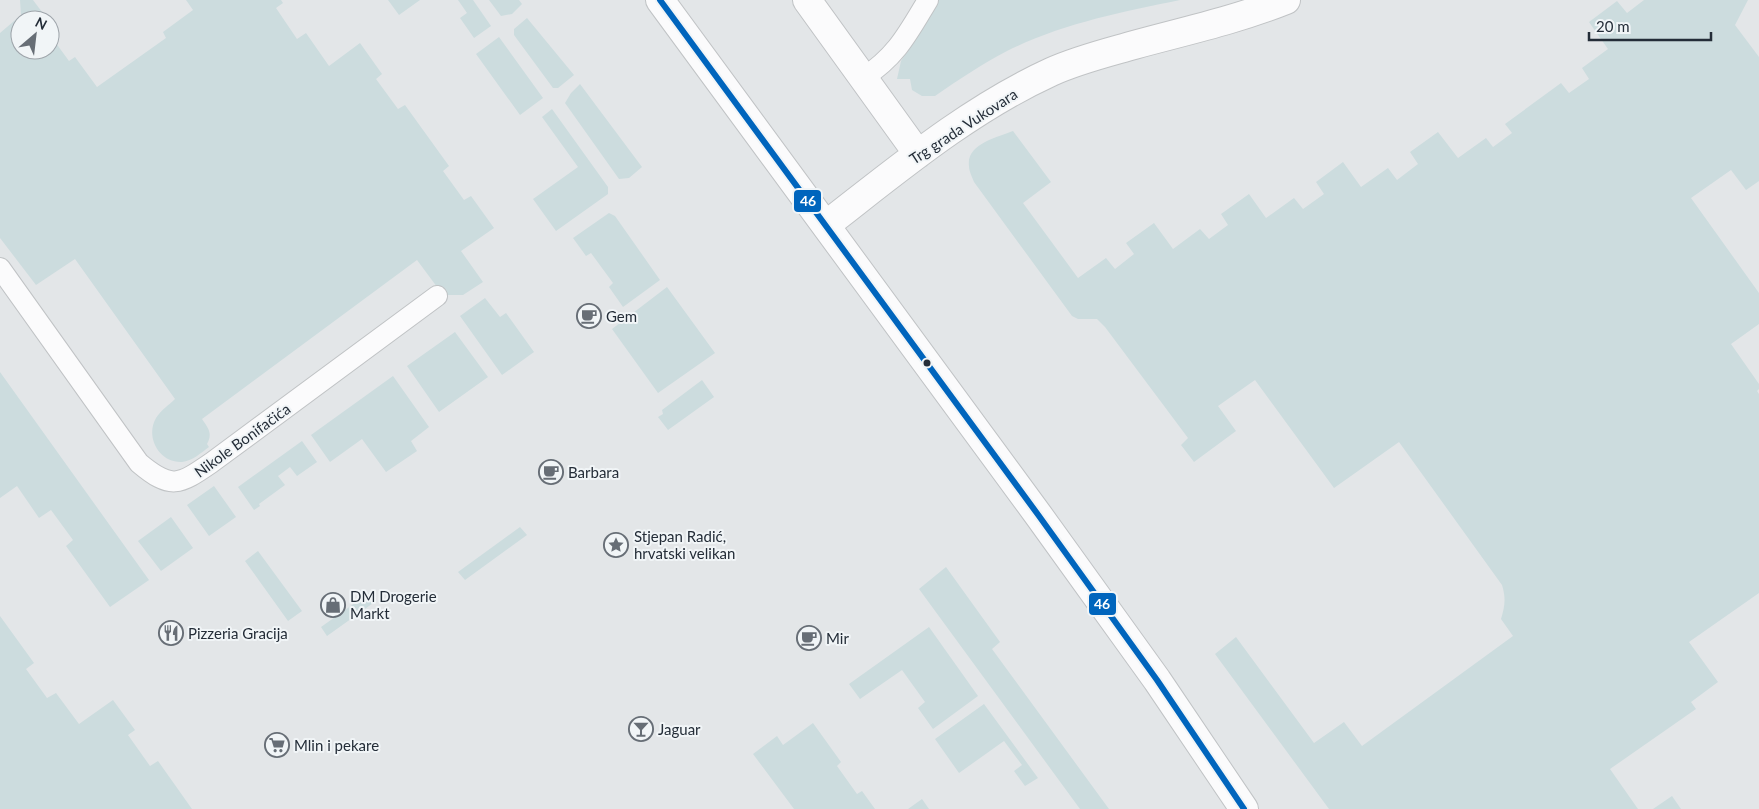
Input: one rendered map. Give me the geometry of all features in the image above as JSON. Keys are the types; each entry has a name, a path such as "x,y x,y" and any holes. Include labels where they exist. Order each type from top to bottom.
{"main road":[{"path":"660,0 1152,672 1244,809"},
{"path":"807,0 918,154"},
{"name":"Trg grada Vukovara","path":"826,225 918,154 994,102 1051,72 1085,59 1238,18 1286,0"}],"lane":[{"path":"863,78 880,68 897,50 928,0"},
{"name":"Nikole Bonifačića","path":"0,268 139,463 152,474 164,480 176,482 188,479 211,463 437,296"}],"shaded area":[{"path":"20,0 33,0 40,10 21,10"},
{"path":"186,0 281,0 283,3 276,8 297,39 306,33 329,66 360,43 382,74 376,79 398,109 405,105 449,166 443,171 464,200 471,196 494,228 461,251 483,282 463,295 443,295 417,260 202,419 209,431 210,437 207,444 209,447 186,461 174,461 167,458 156,448 153,441 153,425 158,415 175,399 75,259 36,285 0,238 0,33 10,24 10,60 60,60 60,49 69,61 75,57 97,87 166,38 163,32 193,10"},
{"path":"388,0 420,0 399,15"},
{"path":"458,0 473,0 491,26 474,38 460,18 467,13"},
{"path":"489,0 519,0 522,4 512,14 501,16"},
{"path":"938,0 1180,0 1114,14 1049,33 1007,51 970,72 935,96 922,96 912,90 910,79 897,79 901,61"},
{"path":"1644,0 1748,0 1735,25 1759,57 1759,181 1746,190 1731,170 1691,198 1759,293 1759,324 1731,344 1759,384 1757,391 1759,394 1759,593 1689,642 1718,682 1691,702 1696,709 1610,769 1638,809 1329,809 1215,654 1236,637 1314,743 1344,722 1362,746 1513,636 1501,619 1505,602 1502,585 1399,442 1334,488 1255,380 1218,406 1236,431 1194,462 1181,445 1188,438 1105,327 1097,319 1078,319 1072,316 974,182 969,166 969,158 972,152 984,142 1013,131 1051,182 1023,203 1078,278 1106,258 1115,269 1134,254 1126,243 1154,223 1173,249 1200,229 1209,239 1228,225 1221,214 1249,194 1266,218 1294,198 1303,209 1324,194 1316,182 1343,162 1361,187 1388,168 1397,180 1418,164 1410,152 1438,132 1458,158 1486,138 1493,147 1512,133 1505,124 1561,83 1569,93 1589,79 1582,68 1608,49 1589,22 1617,1 1627,13"},
{"path":"527,18 574,75 558,88 553,88 514,35 514,29"},
{"path":"499,37 543,98 520,115 476,54"},
{"path":"580,84 642,167 629,178 619,179 565,103"},
{"path":"552,109 608,187 608,194 556,231 533,199 578,167 542,117"},
{"path":"609,213 615,216 660,280 623,307 609,287 613,283 591,253 586,256 573,238"},
{"path":"667,287 715,353 658,393 612,329"},
{"path":"485,298 500,317 506,313 534,352 502,375 460,316"},
{"path":"455,332 488,377 439,412 407,366"},
{"path":"0,372 149,580 110,607 66,546 73,540 51,510 39,518 17,486 0,498"},
{"path":"393,376 429,427 411,441 417,451 386,472 362,439 330,462 311,435"},
{"path":"702,380 714,397 668,430 658,417 663,414 662,410"},
{"path":"302,441 317,462 297,476 290,467 278,476 285,485 259,504 260,506 254,510 238,487"},
{"path":"214,486 236,517 209,536 187,505"},
{"path":"171,517 193,548 161,571 138,541"},
{"path":"520,527 527,535 465,580 458,572"},
{"path":"258,551 302,611 288,621 245,561"},
{"path":"946,567 1000,642 992,649 1109,809 1080,809 919,589"},
{"path":"369,593 376,601 327,636 321,627"},
{"path":"0,616 34,663 26,669 47,698 56,693 79,724 113,700 135,730 128,735 150,766 158,761 192,809 0,809"},
{"path":"929,627 978,696 933,729 918,708 925,702 902,670 860,699 849,684"},
{"path":"984,704 1038,778 1025,786 1014,771 1022,765 1004,741 959,773 935,739"},
{"path":"813,723 841,762 837,766 857,794 862,791 875,809 794,809 753,754 777,736 783,745"},
{"path":"1672,796 1681,809 1653,809"},
{"path":"922,799 929,809 908,809"}],"transit line":[{"name":"46","path":"660,0 1039,516 1157,680 1244,809"}],"place":[{"name":"Gem","path":"589,316"},
{"name":"Barbara","path":"551,472"},
{"name":"Stjepan Radić, hrvatski velikan","path":"616,545"},
{"name":"DM Drogerie Markt","path":"333,605"},
{"name":"Pizzeria Gracija","path":"171,633"},
{"name":"Mir","path":"809,638"},
{"name":"Jaguar","path":"641,729"},
{"name":"Mlin i pekare","path":"277,745"}]}
